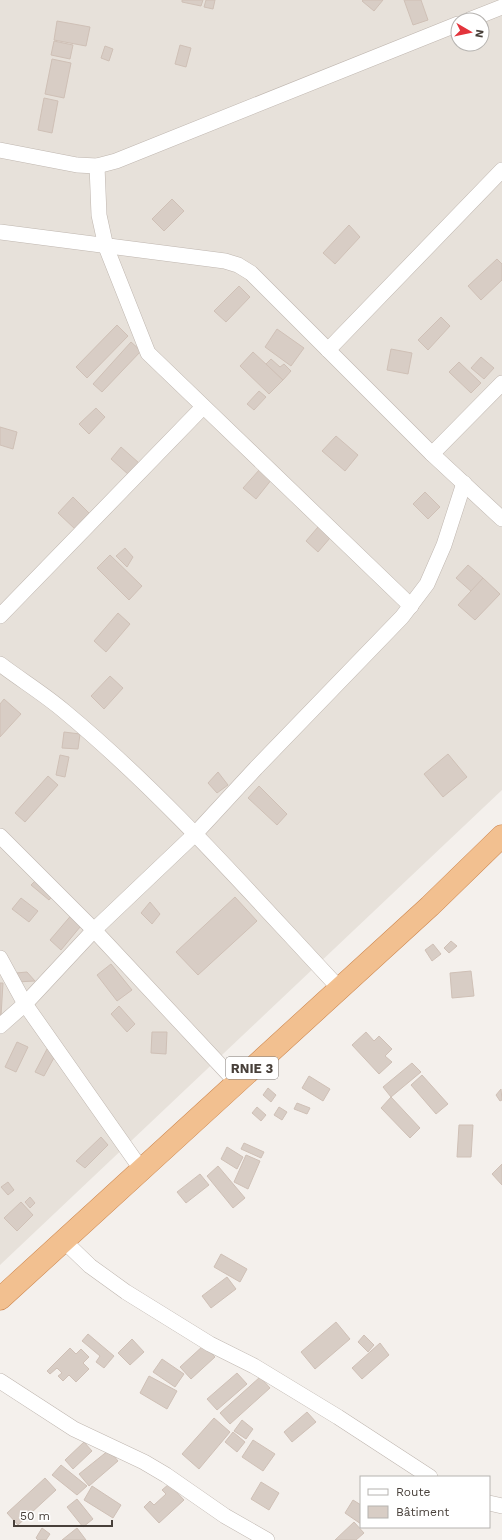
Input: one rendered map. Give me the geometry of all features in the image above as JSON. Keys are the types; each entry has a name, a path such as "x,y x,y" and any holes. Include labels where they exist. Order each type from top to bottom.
{"highway":[{"name":"RNIE 3","path":"0,1299 430,906 502,836"}],"street":[{"path":"489,12 502,7"},
{"path":"0,150 77,165 96,166 116,161 450,27"},
{"path":"96,166 99,215 106,247 148,354 411,606"},
{"path":"328,350 502,170"},
{"path":"0,232 106,247 225,261 238,265 251,273 432,454 502,518"},
{"path":"432,454 502,383"},
{"path":"0,616 203,407"},
{"path":"0,1026 24,1004 94,930 195,834 256,768 402,617 430,577 444,545 464,483"},
{"path":"0,664 62,710 95,737 195,834 339,988"},
{"path":"0,836 94,930 236,1082"},
{"path":"0,958 24,1004 141,1169"},
{"path":"63,1240 90,1266 126,1292 210,1344 254,1366 325,1409 428,1476"},
{"path":"0,1381 74,1429 144,1462 166,1475 225,1516 267,1540"},
{"path":"490,1503 502,1506"}],"shaded area":[{"path":"0,0 502,0 502,790 0,1265"}],"building":[{"path":"182,0 203,0 201,6 182,2"},
{"path":"206,0 215,0 213,9 204,7"},
{"path":"383,0 374,11 362,1"},
{"path":"404,0 421,0 428,20 413,25"},
{"path":"57,21 90,27 86,46 54,40"},
{"path":"54,41 73,45 70,59 51,55"},
{"path":"180,45 191,48 186,67 175,64"},
{"path":"105,46 113,49 109,61 101,58"},
{"path":"52,59 71,63 64,98 45,94"},
{"path":"44,98 58,101 52,133 38,130"},
{"path":"172,199 184,211 164,231 152,219"},
{"path":"349,225 360,237 335,264 323,253"},
{"path":"497,259 502,264 502,280 481,300 468,286"},
{"path":"239,286 250,297 226,322 214,311"},
{"path":"441,317 450,326 428,350 418,340"},
{"path":"117,325 128,336 87,378 76,367"},
{"path":"277,329 304,348 291,366 265,347"},
{"path":"131,342 141,351 102,392 93,384"},
{"path":"391,349 412,353 408,374 387,370"},
{"path":"253,352 283,380 269,394 240,366"},
{"path":"481,357 494,368 484,379 471,368"},
{"path":"271,359 280,367 284,364 291,371 283,380 266,364"},
{"path":"459,362 481,383 471,393 449,372"},
{"path":"259,391 266,397 254,410 247,404"},
{"path":"96,408 105,417 89,434 79,424"},
{"path":"0,427 17,432 13,449 0,445"},
{"path":"336,436 358,455 345,471 322,451"},
{"path":"121,447 139,463 129,475 111,459"},
{"path":"260,469 272,479 256,499 243,488"},
{"path":"425,492 440,507 428,519 413,504"},
{"path":"73,497 90,514 75,529 58,513"},
{"path":"318,527 330,538 318,552 306,541"},
{"path":"125,548 133,557 127,567 116,556"},
{"path":"110,555 142,586 129,600 97,568"},
{"path":"468,565 483,578 472,592 456,578"},
{"path":"483,578 500,594 475,620 458,605"},
{"path":"118,613 130,624 106,652 94,641"},
{"path":"110,676 123,688 104,709 91,696"},
{"path":"4,699 21,714 0,737 0,704"},
{"path":"64,732 80,734 78,749 62,748"},
{"path":"448,754 467,777 443,797 424,774"},
{"path":"60,755 69,757 65,777 56,775"},
{"path":"218,772 228,785 217,793 208,783"},
{"path":"48,776 58,785 25,822 15,813"},
{"path":"259,786 287,814 277,825 248,798"},
{"path":"36,880 53,895 49,900 31,885"},
{"path":"235,897 257,921 198,975 176,952"},
{"path":"21,898 38,911 29,922 12,909"},
{"path":"150,902 160,914 152,924 141,913"},
{"path":"74,912 85,921 61,950 50,940"},
{"path":"451,941 457,946 449,953 444,948"},
{"path":"433,944 441,954 432,961 425,950"},
{"path":"111,964 132,990 117,1001 97,975"},
{"path":"471,971 474,996 452,998 450,973"},
{"path":"27,972 35,981 16,982 16,973"},
{"path":"0,983 3,983 1,1016 0,1016"},
{"path":"119,1006 135,1024 127,1032 111,1014"},
{"path":"152,1032 167,1032 166,1054 151,1053"},
{"path":"366,1032 374,1041 379,1036 392,1049 385,1056 392,1062 379,1074 352,1045"},
{"path":"17,1042 28,1047 16,1072 5,1067"},
{"path":"47,1049 56,1054 44,1076 35,1072"},
{"path":"412,1063 421,1072 391,1097 383,1087"},
{"path":"422,1075 448,1104 436,1114 411,1085"},
{"path":"309,1076 330,1089 323,1101 302,1088"},
{"path":"268,1088 276,1095 271,1102 263,1095"},
{"path":"501,1089 502,1100 500,1101 496,1095"},
{"path":"391,1097 420,1128 410,1138 381,1108"},
{"path":"297,1103 310,1108 307,1114 294,1109"},
{"path":"257,1107 266,1115 261,1121 252,1113"},
{"path":"279,1107 287,1112 282,1120 274,1115"},
{"path":"459,1125 473,1125 471,1157 457,1157"},
{"path":"101,1137 108,1145 85,1168 76,1161"},
{"path":"244,1143 264,1152 261,1158 241,1149"},
{"path":"227,1147 243,1157 237,1169 221,1159"},
{"path":"246,1155 260,1161 248,1189 234,1182"},
{"path":"502,1164 502,1185 492,1174"},
{"path":"218,1166 245,1198 233,1208 207,1176"},
{"path":"200,1174 209,1185 186,1203 177,1192"},
{"path":"8,1182 14,1190 8,1195 1,1187"},
{"path":"30,1197 35,1203 30,1208 25,1202"},
{"path":"21,1202 33,1215 17,1231 4,1218"},
{"path":"221,1254 247,1269 240,1282 214,1267"},
{"path":"227,1277 236,1289 211,1308 202,1296"},
{"path":"336,1322 350,1339 315,1369 301,1352"},
{"path":"88,1334 114,1356 104,1368 96,1362 100,1356 82,1341"},
{"path":"364,1335 374,1345 368,1352 358,1342"},
{"path":"132,1339 144,1352 130,1365 118,1353"},
{"path":"380,1343 389,1355 362,1379 352,1368"},
{"path":"204,1345 215,1357 191,1379 180,1367"},
{"path":"70,1348 76,1354 81,1349 89,1357 83,1363 89,1369 76,1382 69,1375 63,1381 58,1376 62,1373 57,1368 50,1374 47,1371"},
{"path":"162,1359 184,1374 175,1387 153,1372"},
{"path":"237,1373 247,1384 217,1410 207,1399"},
{"path":"149,1376 177,1391 167,1409 140,1393"},
{"path":"260,1377 270,1388 230,1424 220,1413"},
{"path":"307,1412 316,1422 292,1442 284,1432"},
{"path":"214,1418 230,1432 199,1469 182,1454"},
{"path":"242,1420 253,1429 246,1439 234,1431"},
{"path":"233,1432 245,1442 237,1452 225,1442"},
{"path":"253,1440 275,1454 263,1471 242,1457"},
{"path":"84,1442 92,1451 73,1469 65,1460"},
{"path":"109,1450 118,1461 89,1486 79,1474"},
{"path":"61,1465 87,1486 77,1495 52,1475"},
{"path":"45,1478 56,1490 18,1525 7,1513"},
{"path":"261,1482 279,1493 269,1510 251,1499"},
{"path":"169,1484 184,1500 159,1523 144,1507 150,1501 154,1505 166,1494 162,1490"},
{"path":"92,1486 121,1505 113,1518 84,1500"},
{"path":"77,1499 93,1519 83,1527 67,1507"},
{"path":"353,1500 360,1504 360,1523 345,1513"},
{"path":"354,1522 364,1533 356,1540 335,1540"},
{"path":"42,1528 50,1534 46,1540 38,1540 36,1538"},
{"path":"77,1528 86,1540 62,1540"}]}
